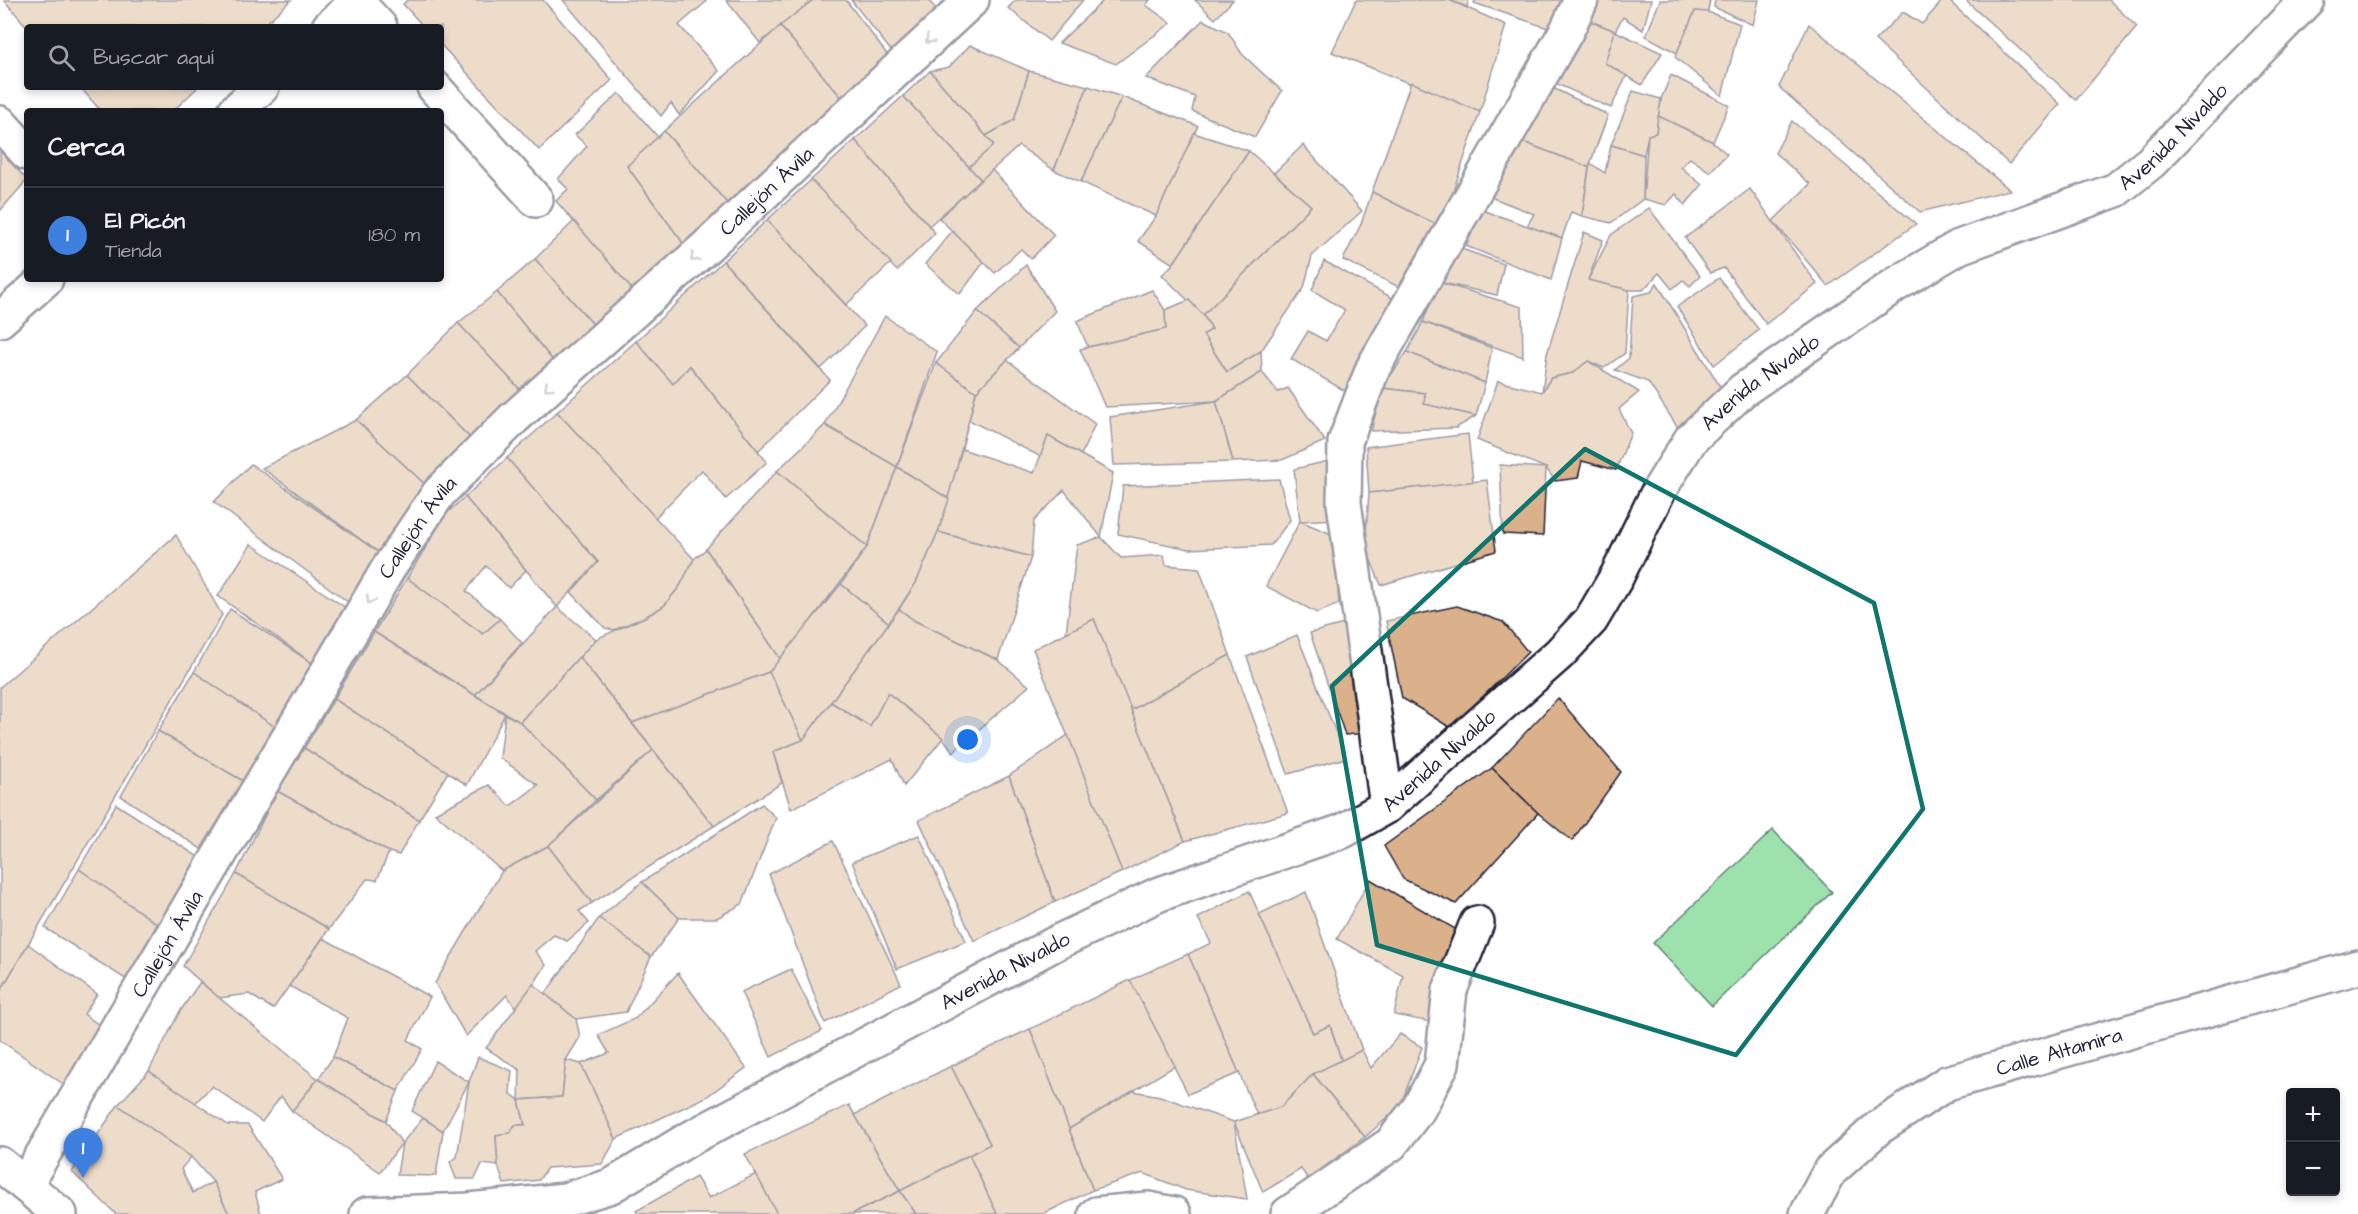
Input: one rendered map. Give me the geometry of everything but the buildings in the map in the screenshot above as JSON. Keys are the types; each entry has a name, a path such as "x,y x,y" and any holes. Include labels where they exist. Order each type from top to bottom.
{"street":[{"name":"Callejón Ávila","path":"25,1185 382,580 439,493 514,418 705,248 972,0"},
{"path":"1387,806 1344,503 1345,442 1373,368 1567,30 1581,0"},
{"name":"Avenida Nivaldo","path":"367,1214 472,1212 566,1200 611,1186 687,1140 1058,942 1157,895 1343,831 1387,806 1559,654 1591,620 1617,576 1659,490 1691,439 1743,390 1895,285 1959,247 2116,190 2151,162 2307,0"},
{"path":"332,24 358,1 377,24"},
{"path":"238,108 259,90"},
{"path":"437,90 537,200"},
{"path":"0,123 24,150"},
{"path":"0,320 43,282"},
{"path":"1288,1214 1391,1144 1419,1108 1442,1064 1450,990 1477,923"},
{"name":"Calle Altamira","path":"1808,1214 1830,1171 1878,1128 1947,1083 2358,968"},
{"path":"0,1164 60,1214"},
{"path":"1096,1214 1148,1209 1174,1214"}],"highlighted area":[{"path":"1585,449 1874,603 1923,809 1736,1055 1377,945 1332,686"}],"green space":[{"path":"1773,830 1832,892 1712,1006 1653,943"}],"place":[{"name":"El Picón","path":"83,1178"}]}
